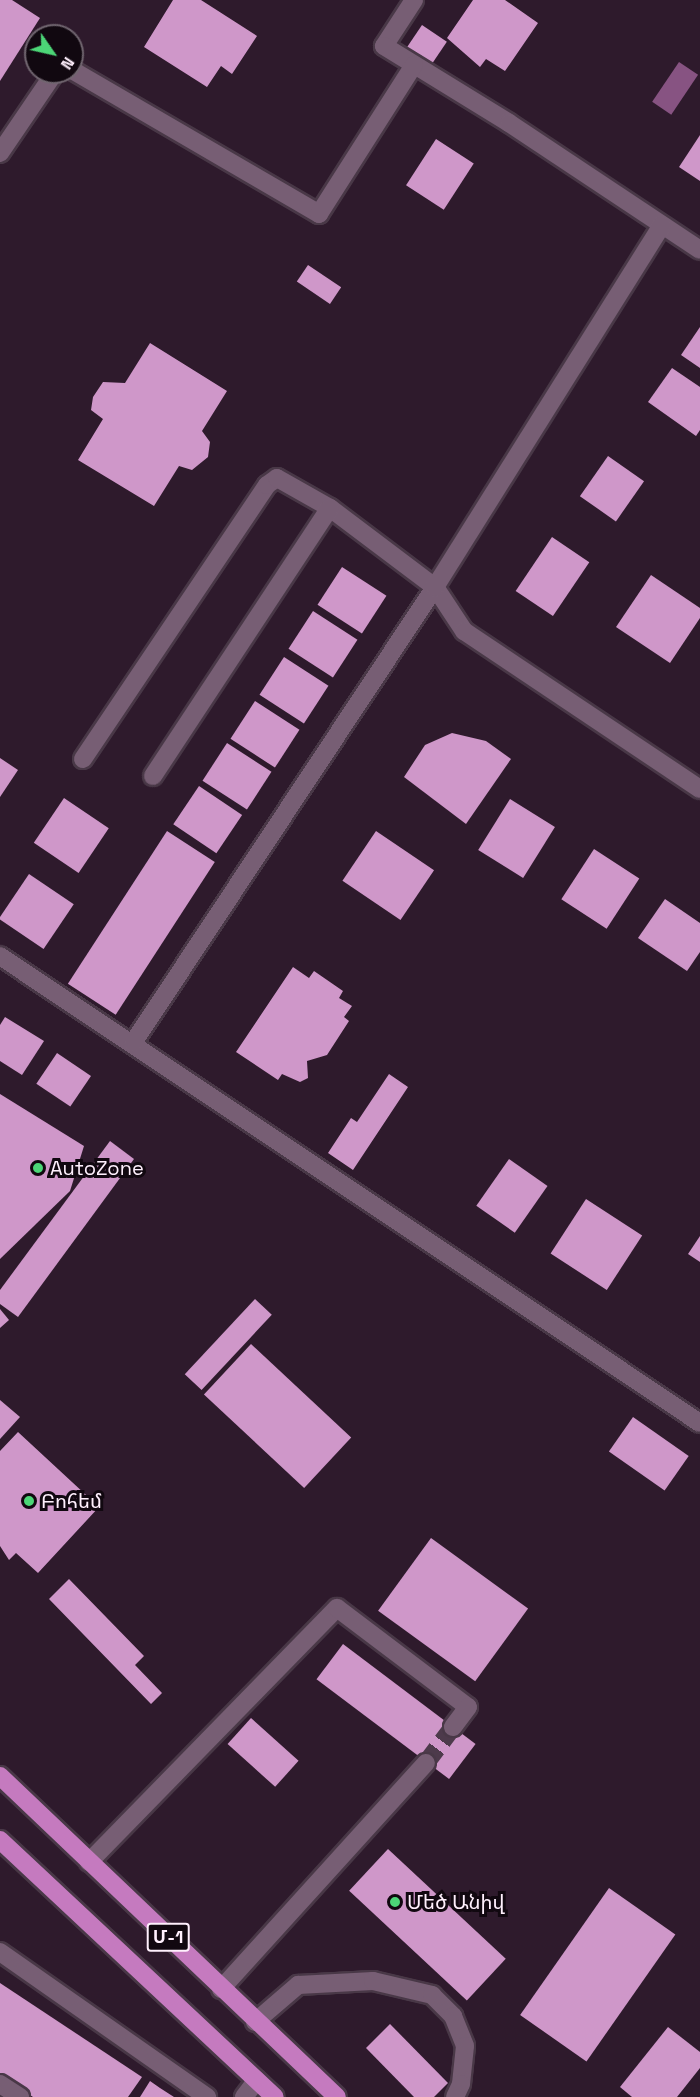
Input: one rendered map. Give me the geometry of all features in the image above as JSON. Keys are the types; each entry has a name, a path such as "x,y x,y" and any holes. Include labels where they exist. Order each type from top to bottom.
{"main road":[{"name":"Մ-1","path":"0,1776 255,2022 337,2097"},
{"name":"Մ-1","path":"0,1840 275,2097"}],"street":[{"path":"414,0 384,46 509,123 700,250"},
{"path":"84,77 319,214 414,65"},
{"path":"0,153 47,84"},
{"path":"133,1042 435,587 662,225"},
{"path":"83,759 267,485 277,478 330,508 435,587 464,631 700,789"},
{"path":"153,776 330,508"},
{"path":"0,956 133,1042 700,1423"},
{"path":"89,1862 337,1608 468,1707 453,1727"},
{"path":"221,1989 426,1762"},
{"path":"0,1952 207,2097"},
{"path":"255,2022 298,1985 373,1981 432,1995 453,2016 465,2046 461,2084 455,2097"},
{"path":"244,2097 257,2080"},
{"path":"0,2084 20,2097"}],"shaded area":[{"path":"679,62 698,75 671,115 652,102"}],"building":[{"path":"0,0 12,0 40,18 36,24 24,24 24,43 0,81"},
{"path":"173,0 201,0 257,36 232,74 221,66 207,87 144,47"},
{"path":"473,0 505,0 538,23 505,71 486,59 480,67 447,38"},
{"path":"422,25 447,42 429,68 404,52"},
{"path":"700,135 700,181 679,167"},
{"path":"436,139 474,164 444,210 406,185"},
{"path":"308,265 341,287 330,304 297,282"},
{"path":"700,327 700,368 681,355"},
{"path":"150,343 227,391 202,431 210,442 208,457 192,470 179,466 154,506 78,460 103,419 91,410 93,397 103,382 125,383"},
{"path":"672,368 700,387 700,430 696,436 648,402"},
{"path":"608,456 644,481 616,521 580,496"},
{"path":"552,537 589,562 553,616 516,591"},
{"path":"342,567 386,596 362,634 317,605"},
{"path":"651,575 700,608 700,618 670,663 616,627"},
{"path":"313,611 357,640 333,678 288,649"},
{"path":"284,657 328,686 304,724 259,695"},
{"path":"255,701 299,730 275,768 230,739"},
{"path":"452,733 486,741 511,759 466,824 404,777 425,745"},
{"path":"227,743 271,772 247,810 202,781"},
{"path":"0,758 18,770 0,797"},
{"path":"199,786 242,815 216,853 173,824"},
{"path":"64,798 109,828 79,873 34,843"},
{"path":"510,799 555,827 523,878 478,850"},
{"path":"167,831 215,862 116,1015 68,984"},
{"path":"376,831 434,870 400,920 342,881"},
{"path":"594,849 639,878 607,929 561,899"},
{"path":"29,874 74,904 44,949 0,920"},
{"path":"665,899 700,923 700,952 687,971 638,938"},
{"path":"293,967 309,978 314,971 343,991 339,998 352,1006 344,1017 349,1021 327,1055 307,1061 308,1078 300,1082 282,1074 278,1080 236,1052"},
{"path":"5,1017 44,1041 22,1075 0,1061 0,1025"},
{"path":"57,1053 91,1076 70,1107 36,1084"},
{"path":"389,1074 408,1087 353,1170 328,1153 351,1118 357,1122"},
{"name":"AutoZone","path":"0,1094 84,1146 70,1191 0,1259"},
{"path":"110,1141 134,1159 18,1317 0,1304 0,1290"},
{"path":"509,1159 548,1186 515,1233 476,1206"},
{"path":"586,1199 642,1235 607,1290 551,1254"},
{"path":"700,1236 700,1262 688,1254"},
{"path":"255,1299 272,1315 202,1390 185,1374"},
{"path":"0,1309 9,1320 0,1328"},
{"path":"251,1344 351,1437 304,1488 204,1394"},
{"path":"0,1400 20,1417 0,1439"},
{"path":"633,1417 689,1456 665,1490 609,1451"},
{"path":"18,1432 99,1507 38,1573 16,1553 9,1560 0,1546 0,1451"},
{"path":"431,1538 528,1609 475,1681 378,1611"},
{"path":"69,1579 144,1656 135,1665 162,1693 151,1704 49,1599"},
{"path":"343,1644 476,1744 449,1779 317,1679"},
{"path":"251,1718 299,1761 275,1787 228,1744"},
{"path":"388,1849 506,1959 467,2000 349,1891"},
{"path":"609,1888 675,1934 586,2061 520,2015"},
{"path":"0,1983 142,2077 128,2097 33,2097 0,2075"},
{"path":"390,2024 448,2083 434,2097 414,2097 366,2048"},
{"path":"668,2027 700,2052 700,2068 677,2097 632,2097 620,2087"},
{"path":"150,2081 160,2088 174,2097 140,2097"}],"tunnel":[{"path":"426,1763 453,1727"}],"place":[{"name":"AutoZone","path":"38,1168"},
{"name":"Բոհեմ","path":"29,1501"},
{"name":"Մեծ Անիվ","path":"395,1902"}]}
